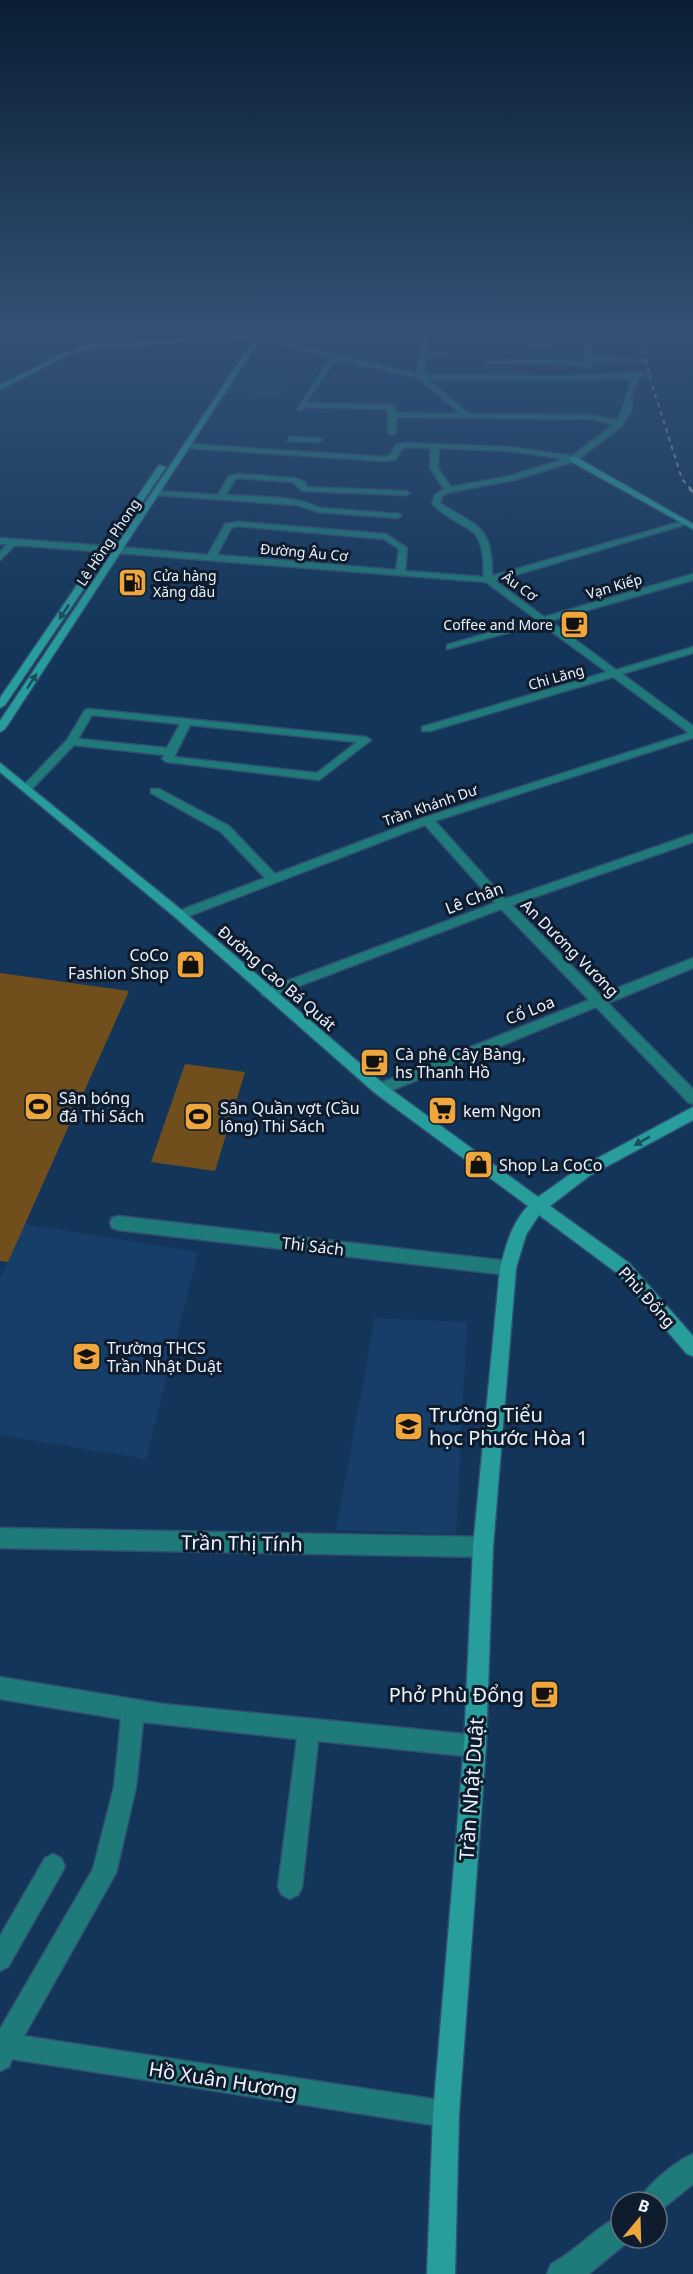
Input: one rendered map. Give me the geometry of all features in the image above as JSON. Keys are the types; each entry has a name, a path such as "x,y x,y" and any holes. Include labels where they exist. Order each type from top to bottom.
{"main road":[{"name":"Lê Hồng Phong","path":"0,705 182,436"},
{"name":"Lê Hồng Phong","path":"0,729 193,436"},
{"path":"176,445 187,446"},
{"path":"573,459 693,527"},
{"path":"106,549 118,550"},
{"name":"Đường Cao Bá Quát","path":"0,766 180,915 380,1089 539,1205"},
{"name":"Trần Nhật Duật","path":"441,2274 446,2114 475,1746 483,1547 508,1268 518,1234 539,1205 584,1172 693,1113"},
{"name":"Phù Đổng","path":"539,1205 622,1268 693,1348"}],"street":[{"path":"285,452 291,436"},
{"path":"292,436 318,440"},
{"path":"435,447 434,468 448,490 511,478 573,459 603,436"},
{"path":"187,446 385,459 393,457 401,446 435,447 547,452 573,459"},
{"path":"220,498 235,477 294,480 302,484 297,503"},
{"path":"302,489 406,493"},
{"name":"Âu Cơ","path":"448,490 435,498 436,504 482,534 488,550 488,580 693,733"},
{"path":"157,493 297,503 309,505 318,510 397,516"},
{"path":"488,580 684,522"},
{"path":"211,558 228,526 238,524 386,537 403,548 400,573"},
{"path":"0,541 106,549"},
{"path":"0,557 13,542"},
{"name":"Đường Âu Cơ","path":"118,550 488,580"},
{"name":"Vạn Kiếp","path":"450,647 693,577"},
{"name":"Chi Lăng","path":"426,729 693,650"},
{"path":"27,788 71,742 88,712 187,721 366,740 319,777 167,759 187,721"},
{"name":"Trần Khánh Dư","path":"180,915 427,820 693,733"},
{"path":"71,742 170,752"},
{"path":"155,791 225,829 273,879"},
{"name":"An Dương Vương","path":"427,820 503,904 693,1098"},
{"name":"Lê Chân","path":"268,993 503,904 693,838"},
{"name":"Cổ Loa","path":"380,1089 693,963"},
{"name":"Thi Sách","path":"118,1223 508,1268"},
{"name":"Trần Thị Tính","path":"0,1538 483,1547"},
{"path":"0,1688 133,1711 475,1746"},
{"path":"1,2050 104,1873 125,1787 133,1711"},
{"path":"290,1887 309,1730"},
{"path":"0,1959 53,1866"},
{"name":"Hồ Xuân Hương","path":"1,2050 446,2114"},
{"path":"666,2190 693,2167"},
{"path":"574,2271 609,2240"}],"shaded area":[{"name":"Sân bóng đá Thi Sách","path":"0,973 129,991 8,1262 0,1261"},
{"name":"Sân Quần vợt (Cầu lông) Thi Sách","path":"185,1064 245,1072 215,1171 151,1162"},
{"name":"Trường THCS Trần Nhật Duật","path":"24,1224 198,1252 146,1459 0,1435 0,1280"},
{"name":"Trường Tiểu học Phước Hòa 1","path":"375,1318 467,1322 456,1534 336,1530"}],"railway":[{"path":"668,436 682,479 691,489"},
{"path":"689,488 693,492"}],"place":[{"name":"Cửa hàng Xăng dầu","path":"132,583"},
{"name":"Coffee and More","path":"574,624"},
{"name":"CoCo Fashion Shop","path":"190,964"},
{"name":"Cà phê Cây Bàng, hs Thanh Hồ","path":"374,1063"},
{"name":"Sân bóng đá Thi Sách","path":"38,1107"},
{"name":"kem Ngon","path":"442,1111"},
{"name":"Sân Quần vợt (Cầu lông) Thi Sách","path":"199,1117"},
{"name":"Shop La CoCo","path":"478,1165"},
{"name":"Trường THCS Trần Nhật Duật","path":"86,1357"},
{"name":"Trường Tiểu học Phước Hòa 1","path":"408,1426"},
{"name":"Phở Phù Đổng","path":"545,1694"}]}
